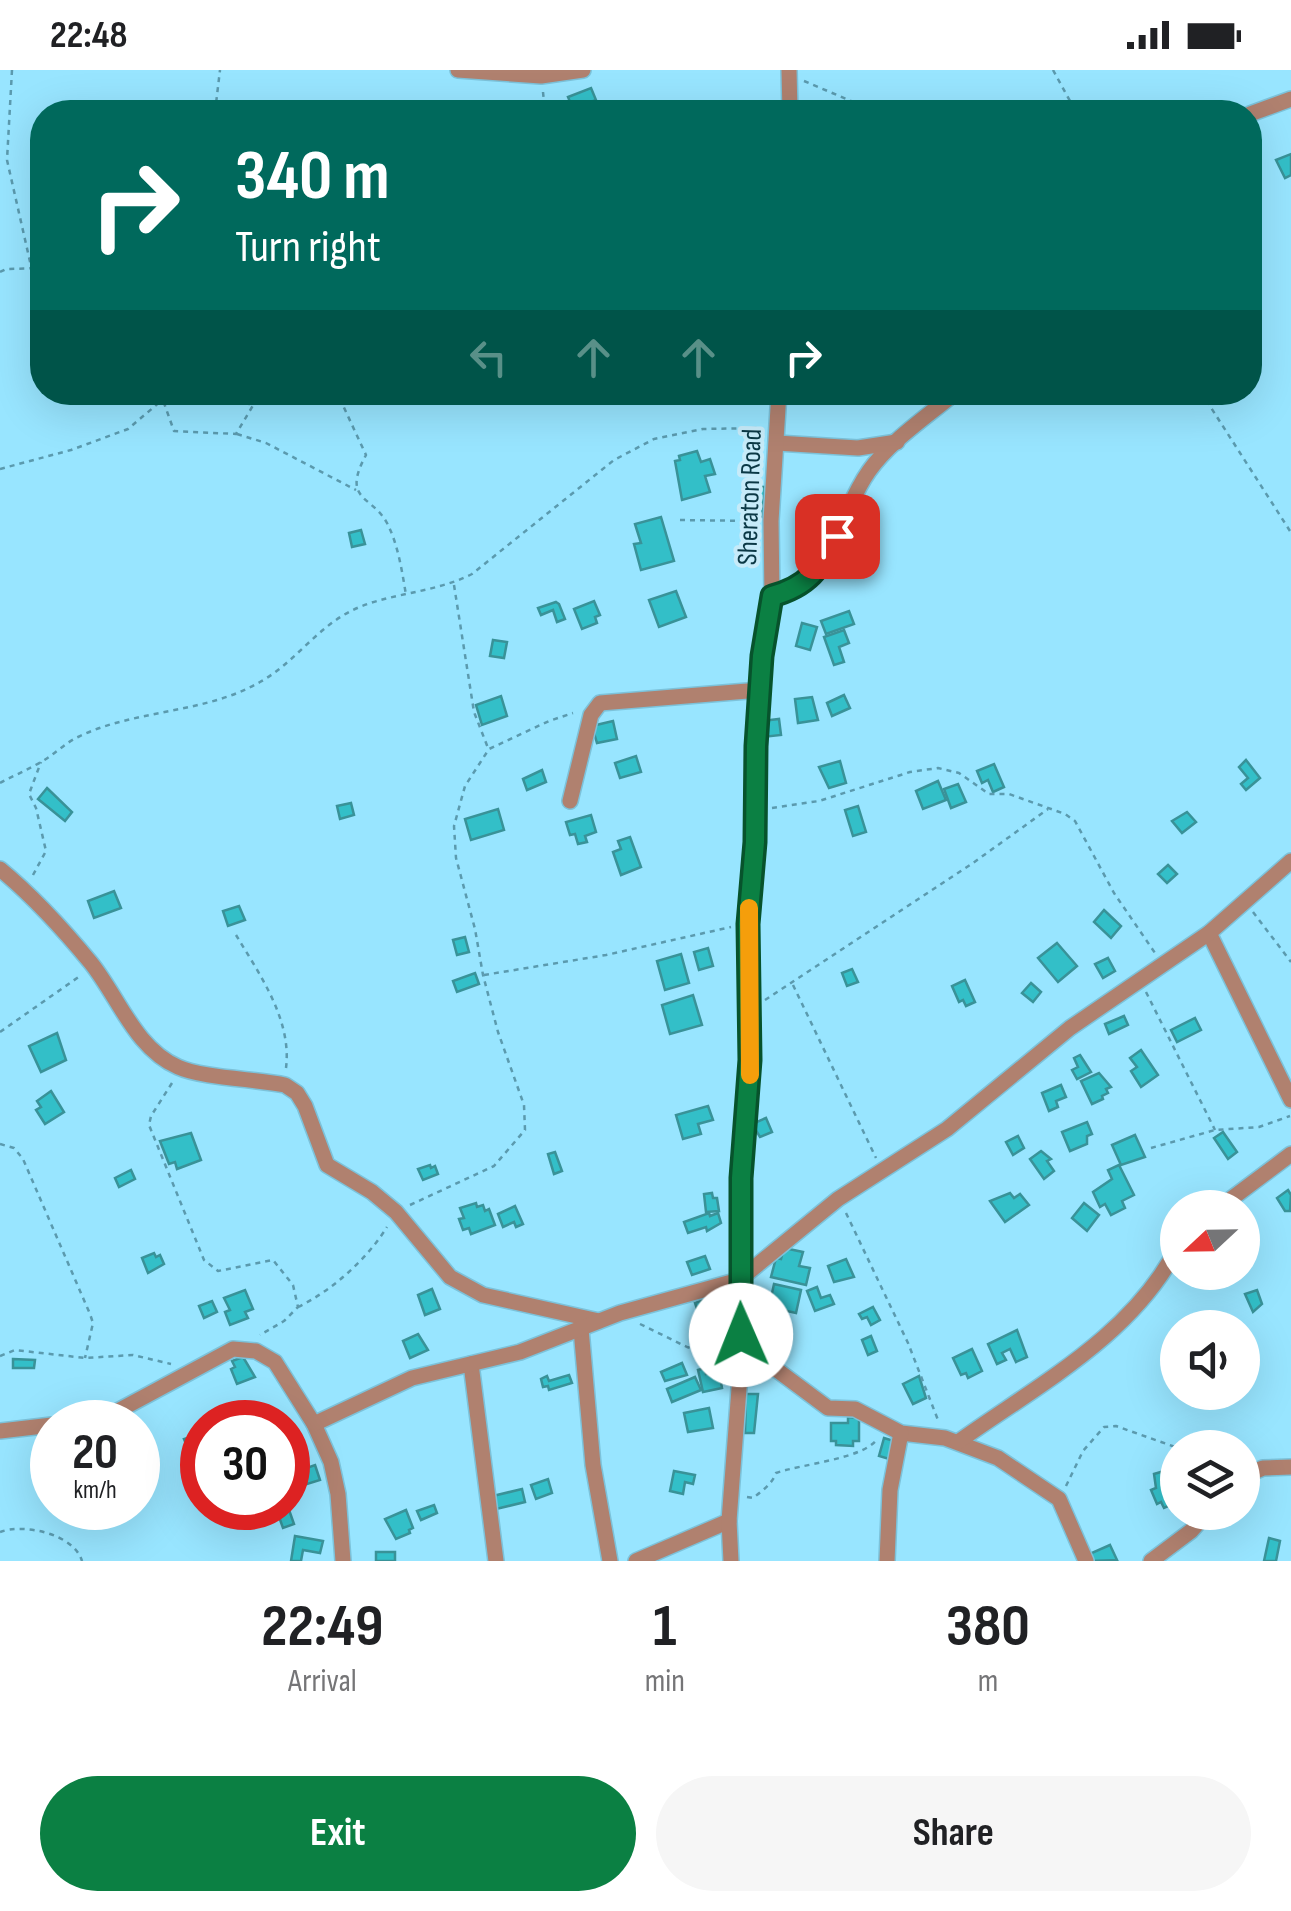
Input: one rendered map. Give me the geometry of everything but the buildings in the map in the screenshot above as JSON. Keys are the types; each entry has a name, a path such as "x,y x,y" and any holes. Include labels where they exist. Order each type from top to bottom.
{"street":[{"path":"458,70 541,76 583,70"},
{"path":"789,72 790,100"},
{"path":"1262,109 1291,98"},
{"name":"Sheraton Road","path":"731,1561 730,1501 742,1362 741,1178 749,1100 748,924 760,690 772,596 771,521 779,405"},
{"path":"772,596 804,584 822,564 870,470 941,405"},
{"path":"777,436 858,448 897,442"},
{"path":"570,802 594,707 611,700 760,690"},
{"path":"314,1424 412,1378 520,1352 620,1313 740,1280 838,1198 947,1129 1070,1028 1209,932 1291,861"},
{"path":"0,869 24,889 94,967 133,1028 158,1055 181,1069 284,1084 297,1093 327,1165 372,1192 396,1212 450,1277 483,1294 599,1321"},
{"path":"1209,932 1291,1100"},
{"path":"1243,1190 1291,1154"},
{"path":"951,1440 1094,1345 1130,1314 1160,1280"},
{"path":"582,1329 593,1465 610,1561"},
{"path":"138,1400 233,1349 256,1350 274,1362 314,1424 331,1462 338,1494 343,1561"},
{"path":"742,1362 778,1370 828,1408 855,1408 894,1429 951,1440 998,1458 1059,1499 1086,1561"},
{"path":"471,1364 496,1561"},
{"path":"0,1431 30,1428"},
{"path":"887,1561 894,1429"},
{"path":"1260,1469 1291,1467"},
{"path":"636,1561 730,1521"},
{"path":"1150,1561 1191,1530"}],"path":[{"path":"0,272 30,266 7,160 12,70"},
{"path":"216,100 220,70"},
{"path":"1053,70 1069,100"},
{"path":"789,72 851,100"},
{"path":"541,76 544,100"},
{"path":"0,469 71,450 128,429 155,405"},
{"path":"165,405 174,432 236,434 266,443 358,490 386,520 406,596"},
{"path":"343,405 366,455 358,470 358,490"},
{"path":"1208,405 1290,532"},
{"path":"236,434 250,407"},
{"path":"0,783 42,762 79,736 182,710 258,684 295,659 323,628 352,610 453,584 472,574 614,460 654,439 703,429 777,436"},
{"path":"680,520 771,521"},
{"path":"453,584 474,712 489,749"},
{"path":"233,1349 284,1321 298,1306 328,1290 377,1243 396,1212 494,1166 525,1130 524,1106 483,976 456,858 454,826 464,786 489,749 549,721 594,707"},
{"path":"24,889 46,851 29,794 42,762"},
{"path":"756,810 808,804 910,772 938,768 959,773 989,794 1009,794 1065,814 1085,834 1105,878 1163,966"},
{"path":"751,1009 1048,809"},
{"path":"1247,902 1291,962"},
{"path":"483,976 606,955 748,924"},
{"path":"236,935 272,997 280,1020 288,1054 284,1084"},
{"path":"0,1032 94,967"},
{"path":"1140,980 1215,1130"},
{"path":"792,982 881,1169"},
{"path":"181,1069 150,1116 149,1124 204,1260 218,1271 273,1260 293,1285 298,1306"},
{"path":"1152,1148 1215,1130 1259,1127 1291,1115"},
{"path":"0,1144 14,1148 23,1159 82,1290 93,1323 85,1358"},
{"path":"838,1198 951,1440"},
{"path":"620,1313 686,1347 742,1362"},
{"path":"0,1356 15,1350 85,1358 132,1356 175,1364"},
{"path":"1059,1499 1084,1451 1104,1426 1116,1426 1160,1442"},
{"path":"730,1501 753,1498 774,1480 776,1473 848,1456 873,1446 894,1429"},
{"path":"0,1532 40,1532 70,1543 82,1561"}],"slow traffic":[{"path":"749,908 750,1075"}],"route":[{"path":"741,1335 741,1178 749,1100 751,1009 748,924 762,656 772,596 804,584 822,564 837,536"}]}
